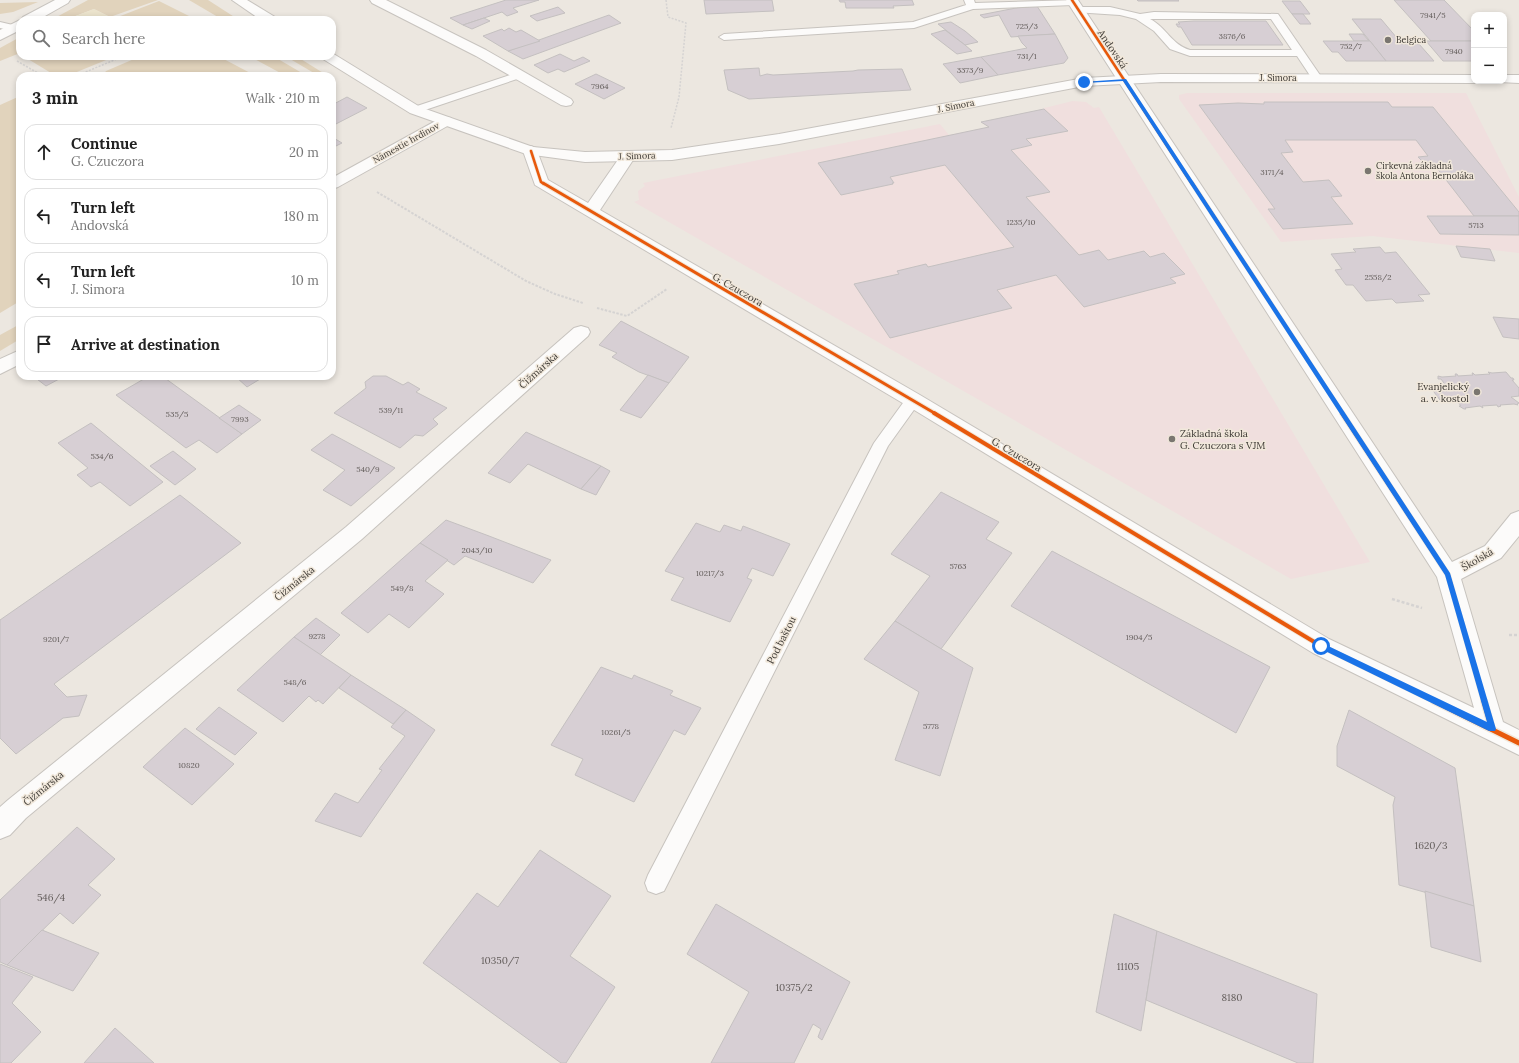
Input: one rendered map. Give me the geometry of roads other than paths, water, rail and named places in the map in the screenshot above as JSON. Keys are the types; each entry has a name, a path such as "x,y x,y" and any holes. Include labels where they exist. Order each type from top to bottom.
{"street":[{"path":"35,16 64,0"},
{"path":"238,0 264,16"},
{"path":"376,0 481,53 566,102"},
{"name":"Andovská","path":"1074,4 1448,574 1492,729"},
{"path":"0,36 11,26"},
{"name":"Námestie hrdinov","path":"334,60 415,110 446,121"},
{"name":"J. Simora","path":"446,121 531,151 585,157 627,157 672,155 779,140 1084,82 1161,78 1471,79"},
{"path":"1507,79 1519,79"},
{"name":"Námestie hrdinov","path":"336,182 383,163 446,121"},
{"name":"G. Czuczora","path":"531,151 541,182 692,272 913,400 1321,646 1519,743"},
{"path":"592,212 627,157"},
{"name":"Čižmárska","path":"0,826 17,809 354,533 581,332"},
{"path":"0,368 16,358"},
{"name":"Školská","path":"1448,574 1493,552 1519,520"}],"lane":[{"path":"724,37 914,25 970,3 1074,4 1133,14 1159,30 1169,44 1176,49 1190,53 1300,53"},
{"path":"1140,17 1154,15 1274,16 1317,78"},
{"path":"415,110 519,74"},
{"name":"Pod baštou","path":"656,883 882,443 913,400"}],"place":[{"name":"Belgica","path":"1388,40"},
{"name":"Cirkevná základná škola Antona Bernoláka","path":"1368,171"},
{"name":"Evanjelický a. v. kostol","path":"1477,392"},
{"name":"Základná škola G. Czuczora s VJM","path":"1172,439"}]}
